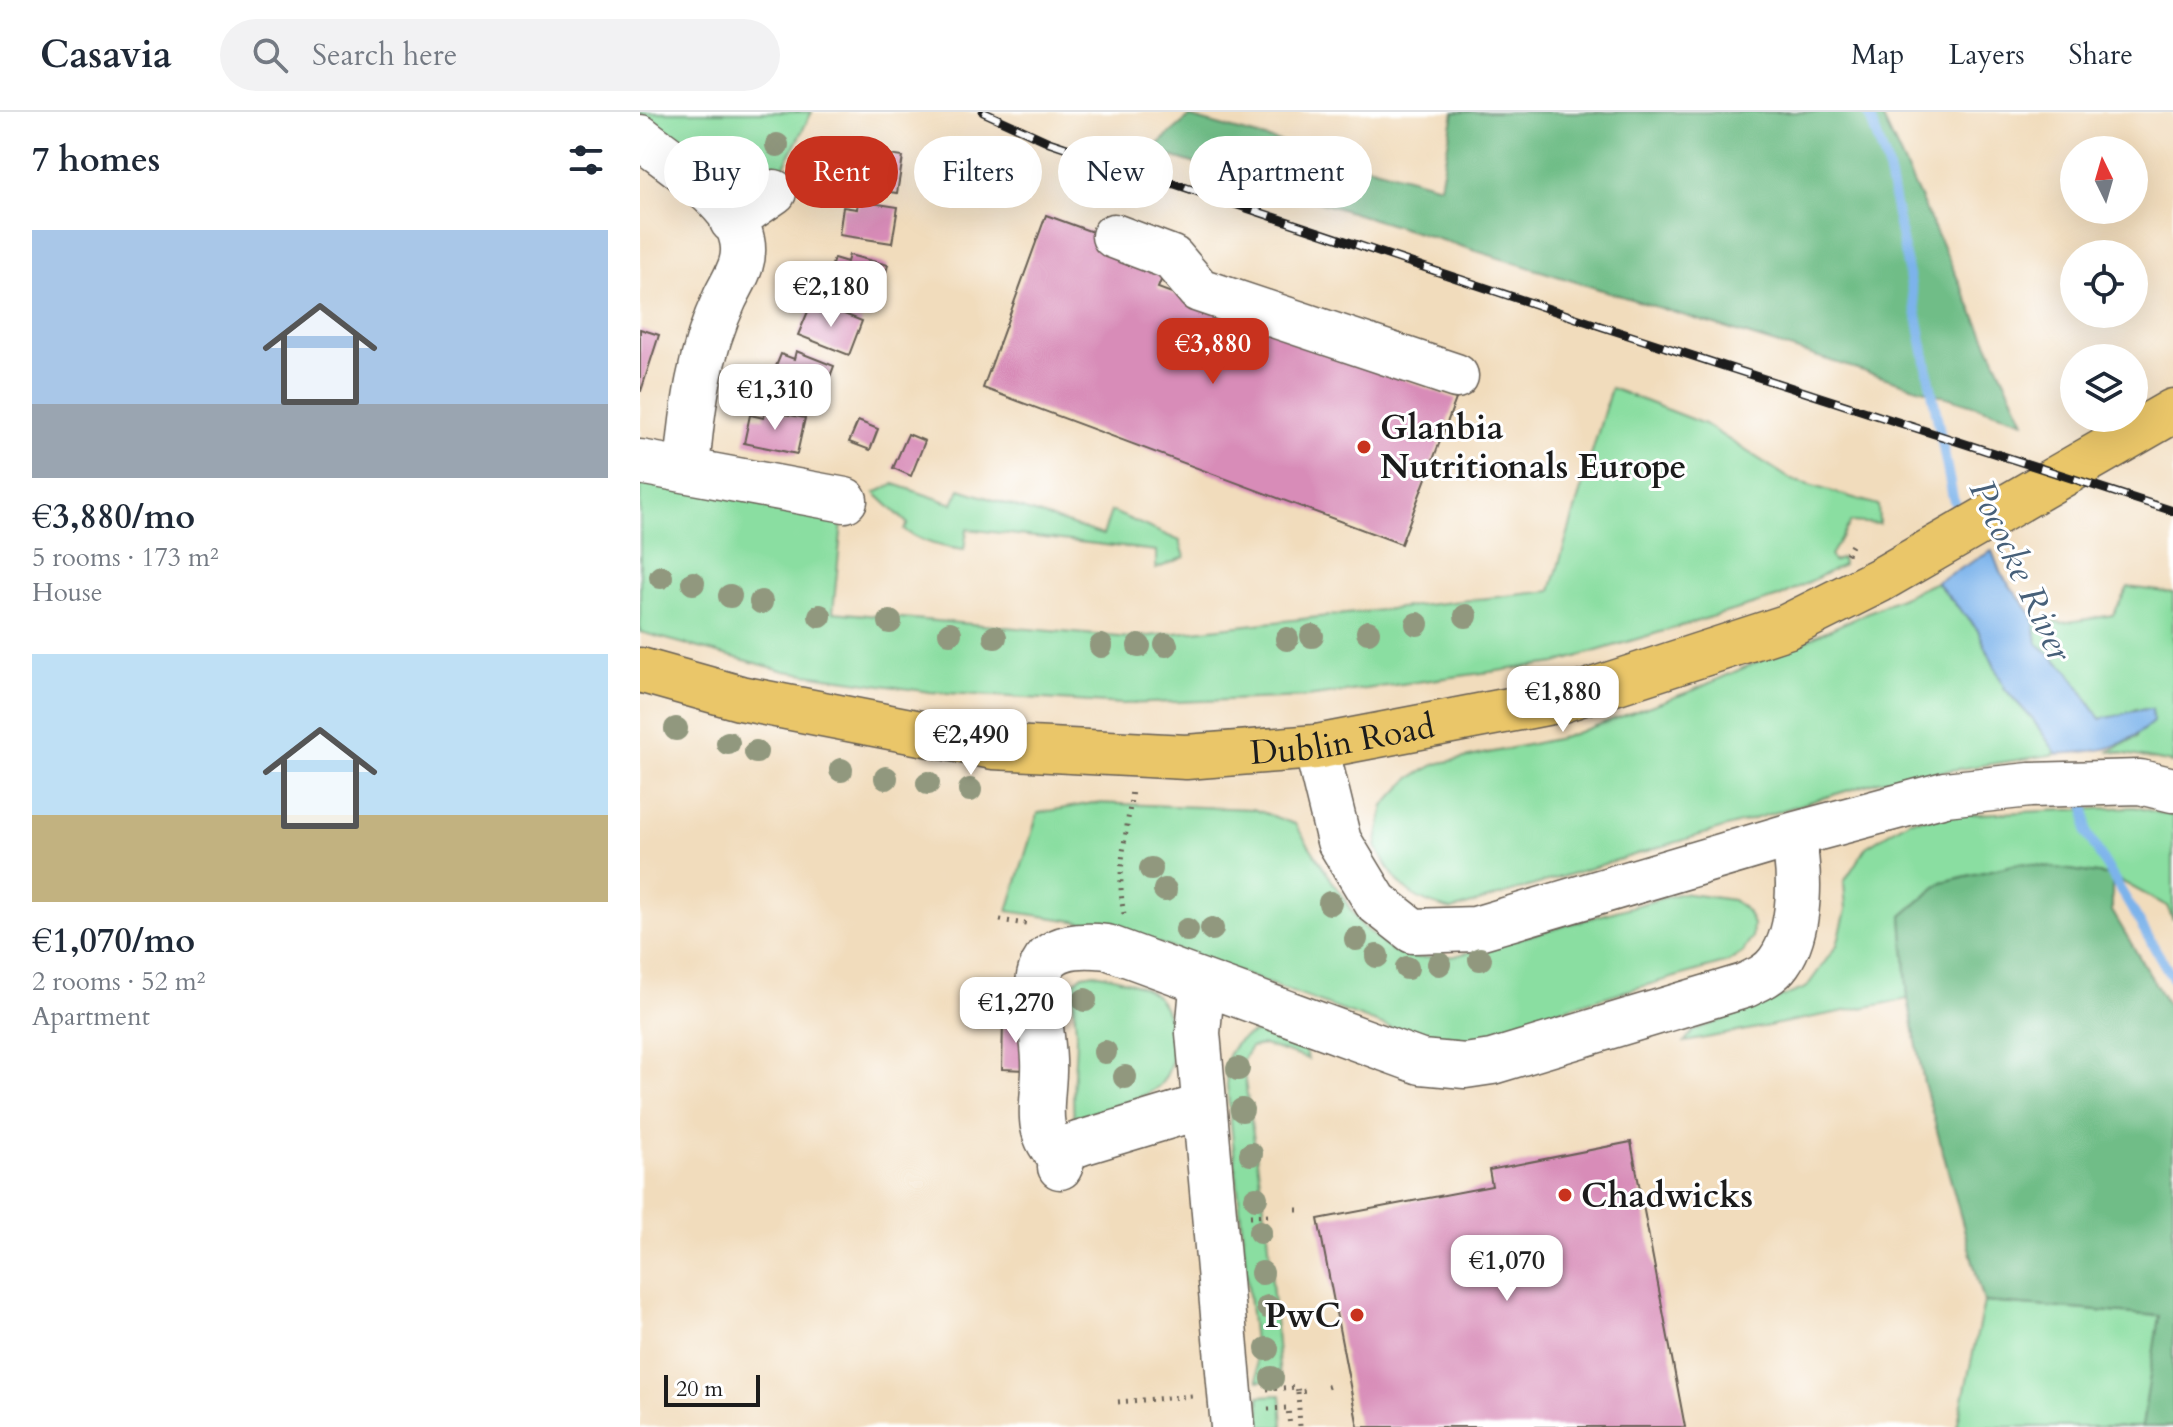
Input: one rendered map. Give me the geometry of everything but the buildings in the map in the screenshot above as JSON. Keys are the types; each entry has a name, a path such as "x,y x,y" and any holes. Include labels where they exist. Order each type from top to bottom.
{"main road":[{"name":"Dublin Road","path":"640,670 740,698 979,744 1186,757 1316,747 1562,700 1786,627 1880,580 2173,411"}],"street":[{"path":"640,137 721,202 742,239 741,268 704,344 692,413 687,470"},
{"path":"732,221 774,192"},
{"path":"1114,236 1172,258 1199,290 1456,376"},
{"path":"640,462 845,500"},
{"path":"1316,747 1339,841 1376,902 1413,931 1475,929 1792,835 1945,794 2030,785 2156,786"},
{"path":"1203,1110 1134,1143 1067,1148 1060,1162 1048,1146 1040,1112 1045,1063 1036,981 1046,963 1066,948 1086,945 1107,947 1421,1062 1465,1066 1492,1062 1744,986 1766,976 1785,951 1795,907 1796,850 1792,835"},
{"path":"1207,984 1199,1021 1203,1110 1244,1418"}],"path":[{"path":"1126,754 1132,786 1129,824 1119,865 1119,892 1135,957"},
{"path":"1258,1216 1269,1215"},
{"path":"1280,1388 1297,1387 1300,1427"},
{"path":"1298,1392 1307,1391"},
{"path":"1118,1402 1189,1396 1187,1405"},
{"path":"1244,1418 1288,1408 1290,1427"}],"green space":[{"path":"640,112 812,112 800,136 785,136 785,164 769,177 769,136 664,136 664,139 640,121"},
{"path":"1454,112 1880,112 2024,421 1338,208 1372,208 1372,167 1440,186"},
{"path":"1189,117 1258,136 1189,136 1189,162 1173,157 1173,136 1167,136"},
{"path":"1611,388 1704,424 1792,480 1878,505 1879,524 1851,522 1830,555 1833,562 1842,558 1843,565 1779,597 1556,663 1307,697 1123,704 930,692 785,671 640,632 640,479 755,499 842,523 833,612 1131,638 1551,591"},
{"path":"894,484 953,504 960,489 1103,535 1111,511 1180,541 1185,557 1156,569 1156,551 967,529 964,550 940,546 904,530 908,524 875,493"},
{"path":"1936,582 1978,630 2005,689 2033,720 2057,754 1879,781 1452,910 1414,896 1398,882 1376,847 1384,806 1409,779 1436,764 1565,737 1694,690"},
{"path":"2128,587 2173,593 2173,763 2110,751 2137,737 2136,709 2120,717 2100,719 2069,672 2037,643 2033,616 2062,623 2113,615"},
{"path":"1093,803 1253,809 1295,824 1361,925 1391,950 1417,958 1455,956 1681,893 1733,900 1747,911 1753,924 1752,938 1742,953 1728,962 1520,1021 1522,1032 1448,1049 1114,927 1008,911 1038,813"},
{"path":"2135,807 2173,816 2173,920 2167,906 2112,876 2021,863 1942,882 1902,916 1908,999 1685,1042 1693,1031 1806,988 1837,945 1846,910 1844,882 1866,847 1910,820"},
{"path":"2021,863 2112,876 2112,911 2173,1014 2173,1427 2142,1427 2159,1316 1984,1302 1924,1083 1908,999 1902,916 1942,882"},
{"path":"1095,973 1138,985 1158,998 1169,1019 1172,1058 1163,1081 1147,1094 1074,1119 1074,982 1083,975"},
{"path":"1261,1031 1289,1037 1301,1046 1308,1059 1264,1045 1251,1047 1242,1061 1268,1233 1280,1380 1258,1381 1225,1066 1237,1042"},
{"path":"1984,1302 2160,1316 2142,1427 1957,1427"},
{"path":"1281,1395 1283,1427 1261,1427 1259,1396"}],"water":[{"path":"1992,551 2001,574 2033,616 2037,643 2069,672 2100,719 2152,709 2153,722 2119,745 2057,754 2033,720 2005,689 1978,630 1936,582"}],"waterway":[{"name":"Pococke River","path":"1868,112 1887,164 1953,498 1964,522"},
{"name":"Pococke River","path":"2085,793 2087,833 2173,979"}],"railway":[{"path":"983,112 1049,142 1597,325 2173,511"}],"place":[{"name":"Glanbia Nutritionals Europe","path":"1364,447"},
{"name":"Chadwicks","path":"1565,1195"},
{"name":"PwC","path":"1357,1315"}]}
